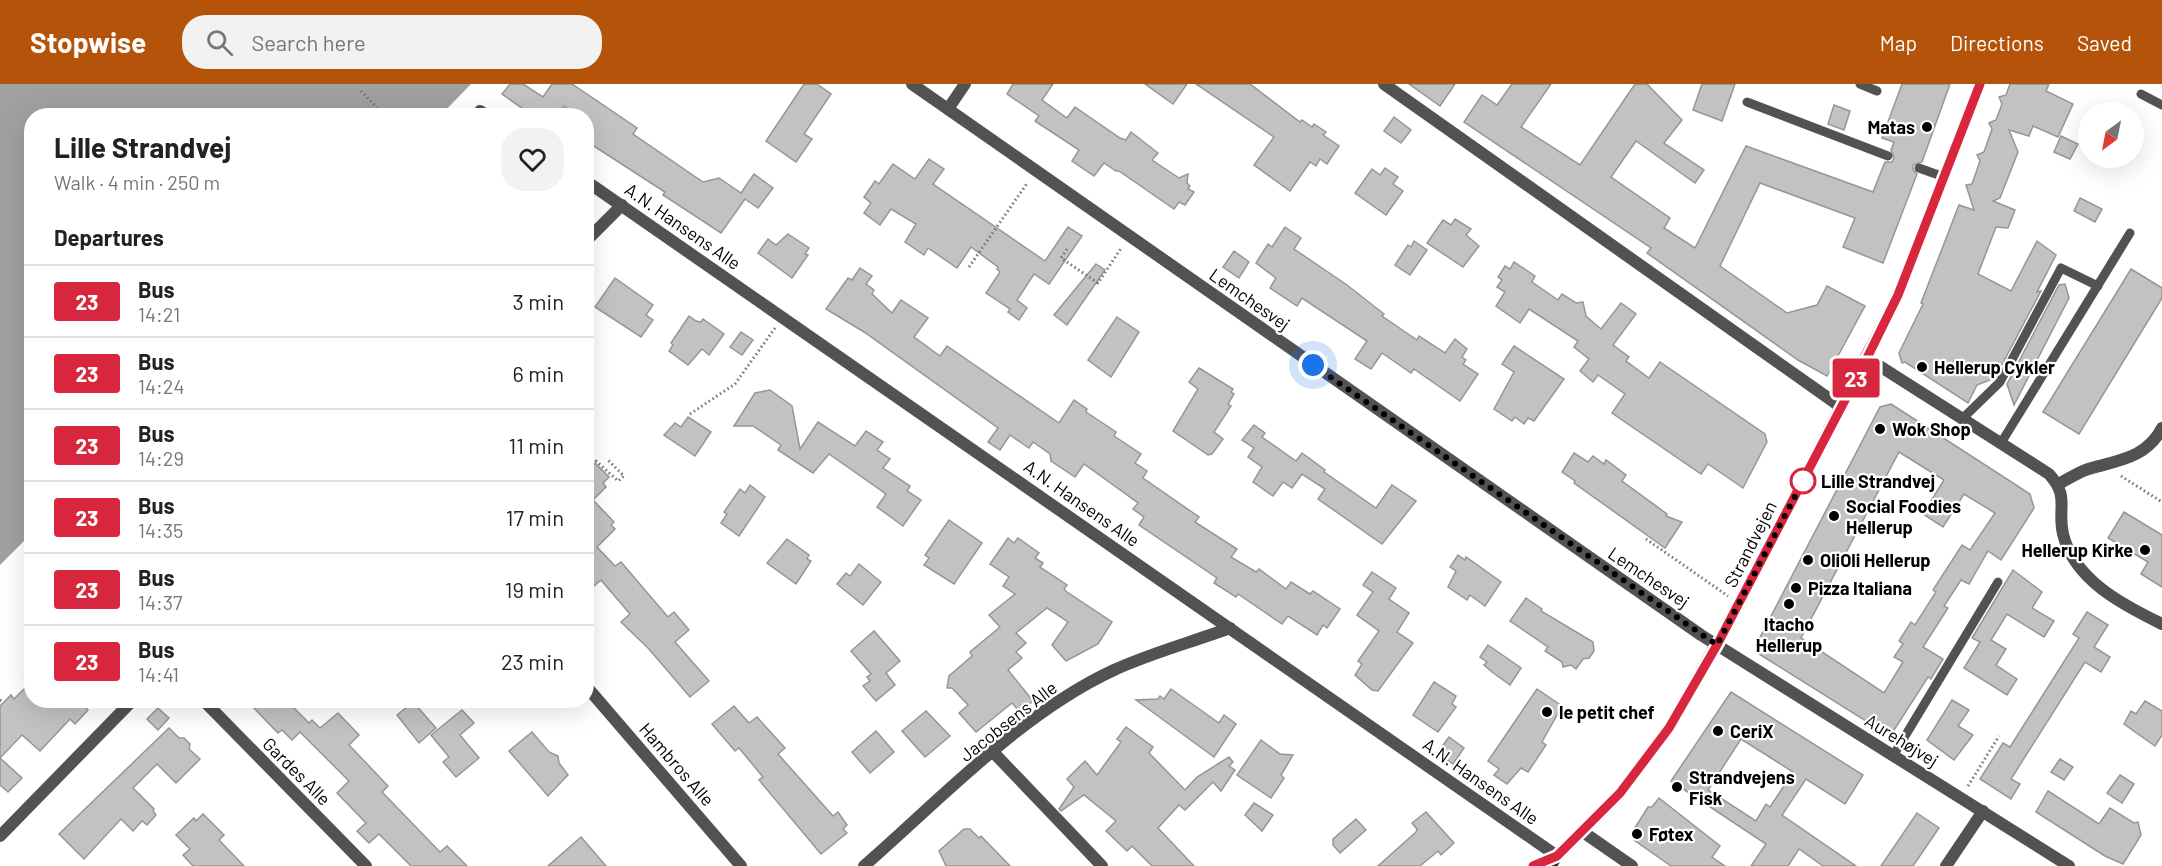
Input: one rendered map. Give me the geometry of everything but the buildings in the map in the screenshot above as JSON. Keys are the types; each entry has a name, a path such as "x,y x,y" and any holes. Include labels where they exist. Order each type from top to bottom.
{"main road":[{"name":"Strandvejen","path":"1533,866 1553,861 1620,793 1669,728 1717,645 1898,295 1980,84"}],"street":[{"name":"Lemchesvej","path":"912,84 1717,645"},
{"path":"948,109 965,84"},
{"path":"1384,84 1841,407"},
{"name":"A.N. Hansens Alle","path":"594,186 1230,628 1553,861"},
{"path":"594,233 622,205"},
{"path":"1867,358 2049,474 2058,484 2063,497 2063,532 2079,568 2096,584 2162,624"},
{"path":"2058,484 2091,468 2103,467 2142,451 2156,440 2162,428"},
{"name":"Jacobsens Alle","path":"864,866 993,752 1057,703 1114,670 1230,628"},
{"name":"Aurehøjvej","path":"1717,645 2069,866"},
{"name":"Hambros Alle","path":"594,695 741,866"},
{"path":"0,836 126,708"},
{"name":"Gardes Alle","path":"211,708 366,866"},
{"path":"993,752 1102,866"},
{"path":"1946,866 1983,811"},
{"path":"1583,832 1632,866"}],"lane":[{"path":"1860,84 1877,91"},
{"path":"2141,94 2162,105"},
{"path":"1747,102 1888,156"},
{"path":"1919,168 1944,177"},
{"path":"2001,443 2130,234"},
{"path":"1962,419 2000,382 2061,268 2098,286"},
{"path":"1893,756 1998,582"}],"path":[{"path":"361,91 378,108"},
{"path":"969,267 1035,170"},
{"path":"1067,249 1061,258 1098,283 1129,236"},
{"path":"690,414 735,384 782,316"},
{"path":"594,463 596,461 618,481 624,476 608,460"},
{"path":"2103,467 2162,502"},
{"path":"1646,539 1739,604"},
{"path":"1961,798 1999,736"}],"shaded area":[{"path":"0,84 471,84 448,108 24,108 24,541 0,565"}],"bus line":[{"name":"23","path":"1533,866 1557,856 1620,793 1669,728 1717,645 1898,295 1980,84"}],"place":[{"name":"Matas","path":"1927,127"},
{"name":"Hellerup Cykler","path":"1922,367"},
{"name":"Wok Shop","path":"1880,429"},
{"name":"Lille Strandvej","path":"1803,481"},
{"name":"Social Foodies Hellerup","path":"1834,516"},
{"name":"Hellerup Kirke","path":"2145,550"},
{"name":"OliOli Hellerup","path":"1808,560"},
{"name":"Pizza Italiana","path":"1796,588"},
{"name":"Itacho Hellerup","path":"1789,604"},
{"name":"le petit chef","path":"1547,712"},
{"name":"CeriX","path":"1718,731"},
{"name":"Strandvejens Fisk","path":"1677,787"},
{"name":"Føtex","path":"1637,834"}],"route":[{"path":"1313,365 1717,645 1803,481"}]}
